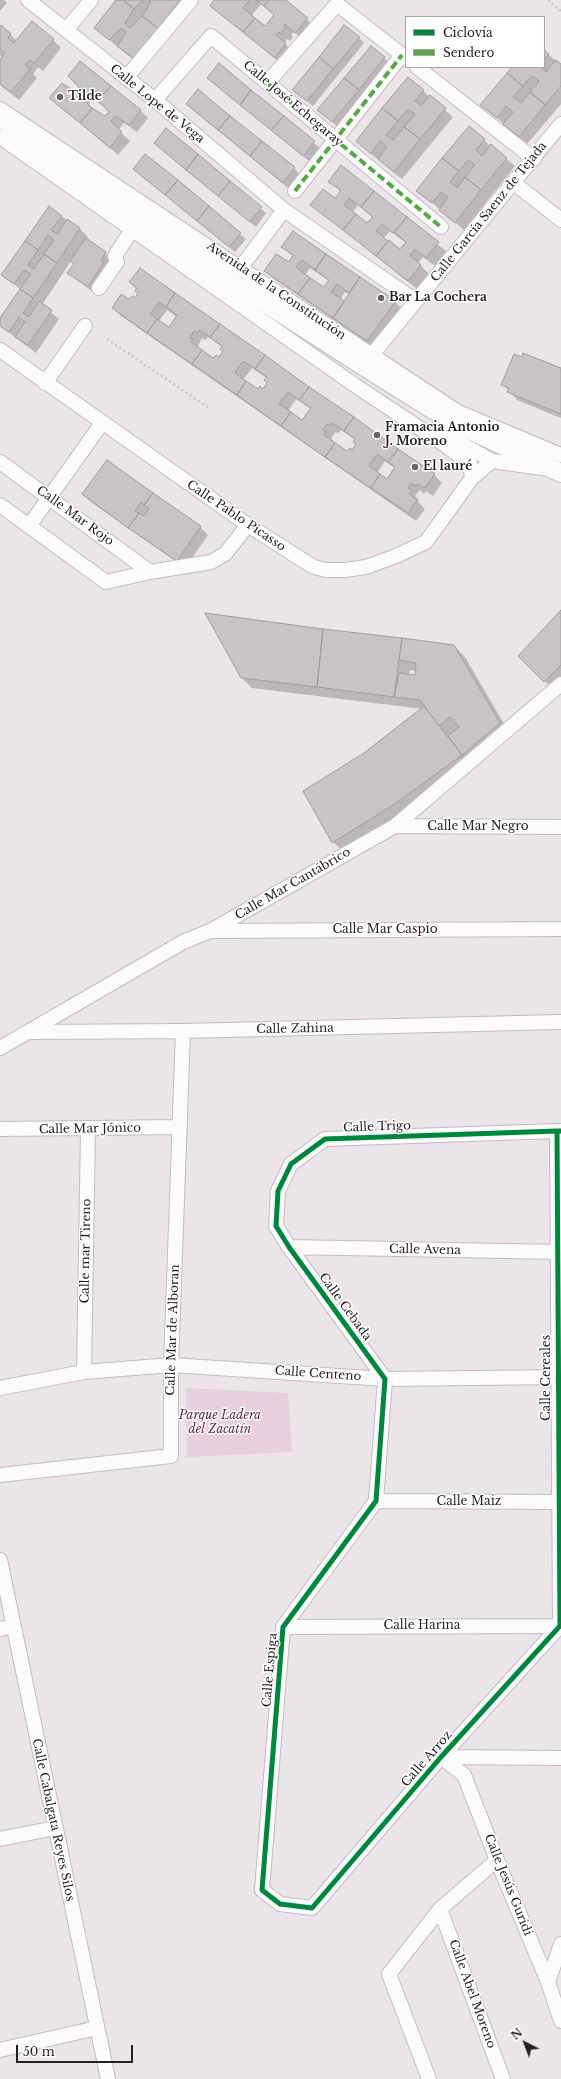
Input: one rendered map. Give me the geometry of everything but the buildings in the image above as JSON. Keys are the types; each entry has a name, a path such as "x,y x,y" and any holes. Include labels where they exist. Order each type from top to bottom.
{"street":[{"name":"Calle Lope de Vega","path":"28,0 155,100 284,210 416,302"},
{"path":"66,30 91,0"},
{"path":"126,78 191,0"},
{"path":"267,83 338,2 404,57 295,191"},
{"name":"Calle José Echegaray","path":"155,100 211,36 440,227"},
{"path":"418,68 534,159"},
{"name":"Avenida de la Constitución","path":"0,109 241,267 371,356 458,412 558,466"},
{"name":"Avenida de la Constitución","path":"0,118 232,281 451,421 558,466"},
{"name":"Calle García Saenz de Tejada","path":"371,356 534,159 561,124"},
{"path":"0,137 133,228 356,386 470,464 472,478"},
{"path":"514,182 561,220"},
{"path":"241,267 284,210"},
{"path":"99,288 117,262 115,256 133,228"},
{"path":"45,383 85,326"},
{"name":"Calle Pablo Picasso","path":"0,350 248,525 314,567 326,570 345,570 366,567 396,556 426,542 472,478 492,461"},
{"path":"356,386 492,461 558,466"},
{"name":"Calle Mar Rojo","path":"29,526 48,496 102,423"},
{"name":"Calle Mar Rojo","path":"0,462 150,572"},
{"path":"0,505 106,582 150,572 211,562 225,554 248,525"},
{"name":"Calle Mar Cantábrico","path":"0,1048 183,942 210,931 394,826 561,684"},
{"name":"Calle Mar Negro","path":"394,826 561,827"},
{"name":"Calle Mar Caspio","path":"210,931 561,929"},
{"name":"Calle Zahina","path":"29,1032 184,1031 561,1022"},
{"name":"Calle Mar de Alboran","path":"0,1475 171,1456 171,1365 184,1031"},
{"name":"Calle Mar Jónico","path":"0,1130 88,1130 180,1127"},
{"name":"Calle mar Tireno","path":"84,1372 88,1130"},
{"name":"Calle Trigo","path":"289,1247 276,1226 278,1191 290,1164 325,1139 559,1131"},
{"name":"Calle Cereales","path":"559,1131 560,1626"},
{"name":"Calle Avena","path":"289,1247 559,1252"},
{"name":"Calle Cebada","path":"289,1247 385,1378"},
{"name":"Calle Centeno","path":"0,1388 84,1372 171,1365 385,1378 559,1377"},
{"path":"376,1501 385,1378"},
{"name":"Calle Maiz","path":"376,1501 560,1502"},
{"name":"Calle Espiga","path":"312,1908 280,1904 262,1890 284,1627 376,1501"},
{"name":"Calle Cabalgata Reyes Silos","path":"0,1560 7,1628 55,1828 108,2079"},
{"name":"Calle Harina","path":"284,1627 560,1626"},
{"name":"Calle Arroz","path":"312,1908 441,1757 560,1626"},
{"path":"441,1757 561,1758"},
{"name":"Calle Jesús Guridi","path":"441,1757 464,1775 496,1860 558,2002 561,2021"},
{"path":"0,1839 55,1828"},
{"path":"429,2079 389,1974 440,1909 496,1860"},
{"name":"Calle Abel Moreno","path":"440,1909 503,2079"},
{"path":"548,1982 561,1944"},
{"path":"0,2050 97,2028"}],"path":[{"path":"548,0 561,11"},
{"path":"107,339 209,408"}],"green space":[{"name":"Parque Ladera del Zacatín","path":"186,1388 288,1393 292,1452 187,1457"}],"marked path":[{"path":"295,191 402,55"},
{"path":"267,83 441,227"}],"cycle path":[{"path":"557,1131 560,1626 441,1757 312,1908 280,1904 262,1890 283,1627 376,1501 385,1379 289,1247 276,1226 278,1191 291,1164 325,1139 557,1131 561,1131"}],"place":[{"name":"Tilde","path":"60,97"},
{"name":"Bar La Cochera","path":"381,298"},
{"name":"Framacia Antonio J. Moreno","path":"377,435"},
{"name":"El lauré","path":"415,467"}]}
